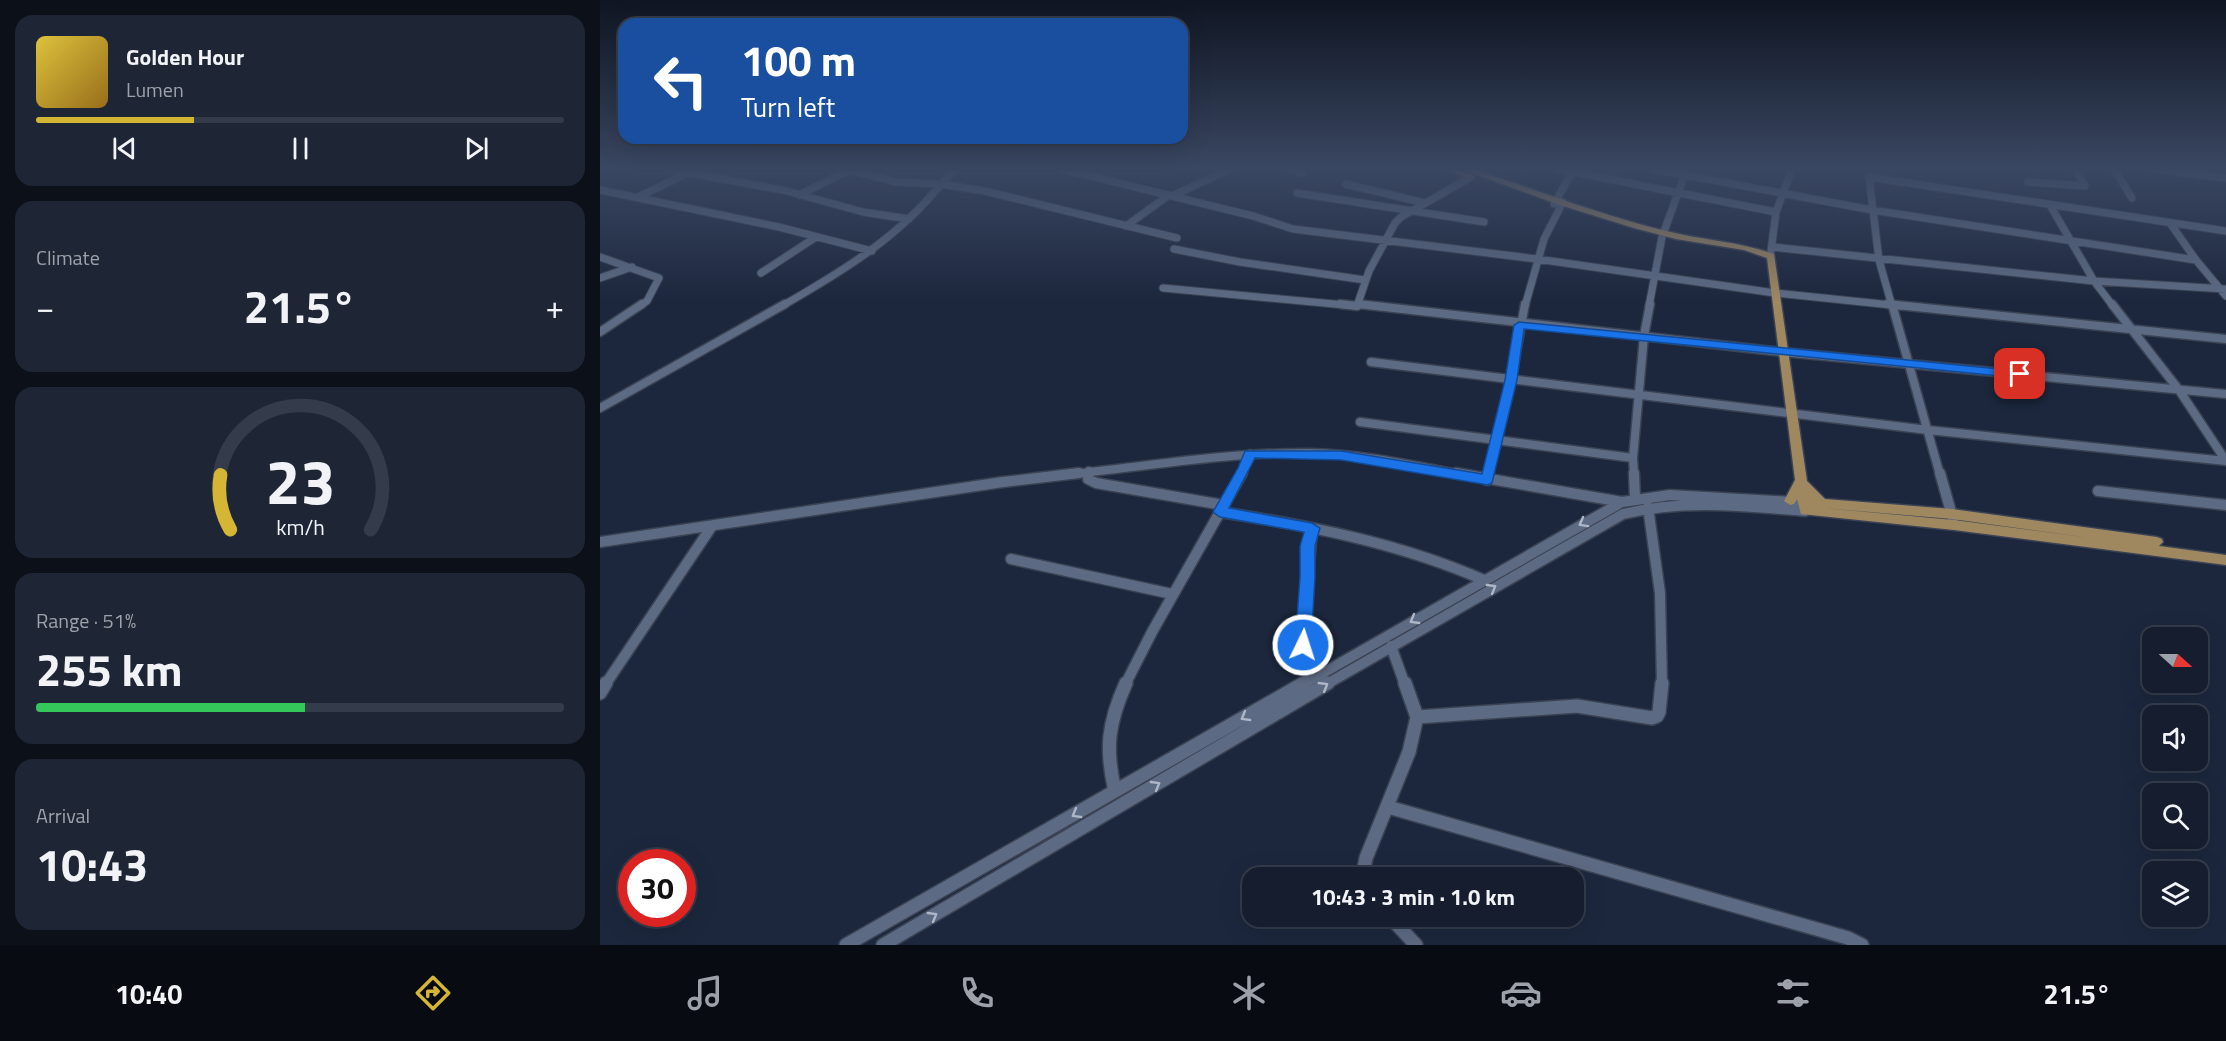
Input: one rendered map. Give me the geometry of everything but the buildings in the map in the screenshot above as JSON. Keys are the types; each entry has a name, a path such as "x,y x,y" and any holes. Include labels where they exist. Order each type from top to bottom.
{"main road":[{"path":"1591,213 1663,235 1752,255 1771,255 1800,481 1800,505"},
{"path":"1800,481 1822,504"},
{"path":"1800,505 1822,504 2226,552"},
{"path":"1800,505 1953,519 2226,560"}],"street":[{"path":"710,213 872,251"},
{"path":"869,213 909,219"},
{"path":"600,408 797,298 872,251 914,213"},
{"path":"1074,213 1178,238"},
{"path":"1126,226 1145,213"},
{"path":"1236,213 1293,229 1538,259 1775,293 1891,307 2226,339"},
{"path":"1357,306 1365,280 1384,239 1395,223 1409,213"},
{"path":"1426,213 1484,222"},
{"path":"1488,480 1511,380 1519,325 1544,239 1554,213"},
{"path":"1635,499 1633,458 1644,336 1663,235 1670,213"},
{"path":"1776,213 1771,255 1879,260 2094,281 2223,289"},
{"path":"1872,213 1879,260 1891,307 1953,519"},
{"path":"1891,213 2196,260"},
{"path":"2055,213 2094,281 2179,390 2226,461"},
{"path":"2104,213 2226,231"},
{"path":"2170,223 2196,260 2223,289 2226,296"},
{"path":"761,273 816,237"},
{"path":"1174,249 1240,262 1365,280"},
{"path":"600,257 633,267 658,278 652,293 642,304 600,332"},
{"path":"600,278 619,263"},
{"path":"600,278 633,267"},
{"path":"1163,288 1357,306 1782,352 2226,394"},
{"path":"1371,362 1928,430 2226,461"},
{"path":"1360,422 1633,458"},
{"path":"1115,791 1108,748 1120,696 1152,628 1245,468 1250,454"},
{"path":"600,542 1089,471 1250,454 1341,455 1622,502"},
{"path":"1089,471 1088,478 1096,483 1377,542 1451,564 1484,580"},
{"path":"2098,491 2226,505"},
{"path":"846,945 1622,502 1653,496 1705,495 1800,505"},
{"path":"883,945 1391,646 1623,514 1648,507 1703,504 1800,505"},
{"path":"1417,717 1577,706 1652,718 1657,716 1660,700 1662,633 1655,540 1648,507"},
{"path":"600,693 712,526"},
{"path":"1308,680 1304,665 1303,645 1308,577 1307,546 1312,528"},
{"path":"1011,559 1172,594"},
{"path":"1364,867 1409,752 1417,717 1391,646"},
{"path":"1388,807 1749,908 1848,938 1862,945"},
{"path":"1399,927 1416,945"}],"route":[{"path":"1303,645 1308,577 1307,546 1312,528 1220,512 1245,468 1250,454 1341,455 1488,480 1511,380 1519,325 2020,374"}]}
